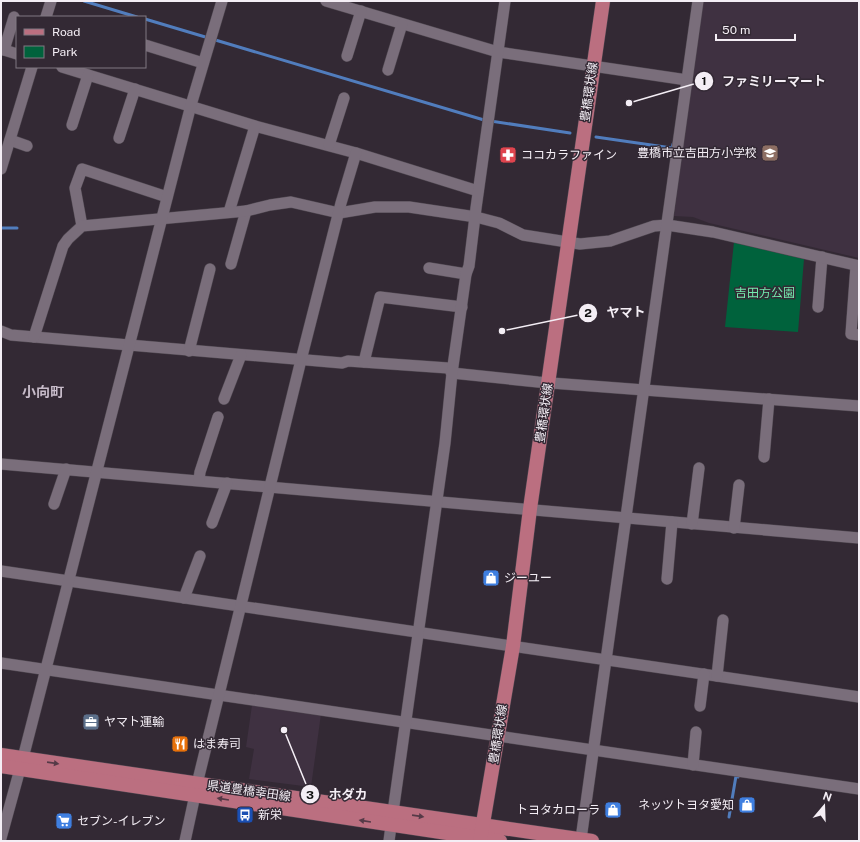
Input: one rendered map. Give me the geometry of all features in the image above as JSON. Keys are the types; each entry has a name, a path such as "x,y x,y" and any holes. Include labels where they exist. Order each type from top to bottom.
{"main road":[{"name":"豊橋環状線","path":"488,838 497,737 513,646 530,509 603,1"},
{"name":"県道豊橋幸田線","path":"1,755 22,764"},
{"name":"県道豊橋幸田線","path":"1,766 22,764 196,789 392,819 488,838 587,840"}],"street":[{"path":"49,16 51,1"},
{"path":"1,838 22,764 96,471 130,346 161,218 191,105 222,1"},
{"path":"326,1 498,52 687,80"},
{"path":"389,841 437,502 452,373 466,274 469,266 478,191 506,1"},
{"path":"587,840 594,750 606,659 698,1"},
{"path":"347,56 361,11"},
{"path":"14,17 2,49 16,54"},
{"path":"388,70 402,24"},
{"path":"146,45 203,63"},
{"path":"1,169 32,68"},
{"path":"65,68 191,105 255,126 356,153 478,191"},
{"path":"72,125 88,75"},
{"path":"119,138 135,89"},
{"path":"328,145 344,98"},
{"path":"229,212 255,126"},
{"path":"10,140 27,146"},
{"path":"185,841 218,695 300,360 356,153"},
{"path":"82,226 74,188 82,169 167,196"},
{"path":"34,337 63,246 68,238 82,226 246,211 270,204 291,202 339,213 375,207 410,207 476,217 499,223 523,235 586,244 610,241 654,226 667,225 713,232 822,257 858,266 851,334 859,335"},
{"path":"231,264 246,211"},
{"path":"818,307 822,257"},
{"path":"429,268 466,274"},
{"path":"189,351 210,269"},
{"path":"364,362 380,297 462,308"},
{"path":"1,331 11,335 130,346 342,363 348,360 448,368 452,373 548,382 859,406"},
{"path":"224,399 241,355"},
{"path":"764,457 769,399"},
{"path":"199,480 200,472 218,417"},
{"path":"1,464 859,538"},
{"path":"692,524 699,468"},
{"path":"54,504 66,469"},
{"path":"212,523 227,483"},
{"path":"734,528 739,485"},
{"path":"667,579 672,522"},
{"path":"184,598 200,556"},
{"path":"1,571 418,633 859,696"},
{"path":"717,676 723,620"},
{"path":"1,663 859,789"},
{"path":"700,706 704,674"},
{"path":"692,765 696,732"}],"shaded area":[{"name":"豊橋市立吉田方小学校","path":"701,1 859,1 859,258 709,223 693,217 674,216"},
{"path":"252,705 321,714 311,787 249,779 254,749 246,747"}],"green space":[{"name":"吉田方公園","path":"734,242 804,259 798,332 725,327"}],"waterway":[{"path":"84,1 134,16"},
{"path":"146,19 484,120 570,133"},
{"path":"596,137 672,148 673,144"},
{"path":"1,228 17,228"},
{"path":"729,817 736,776 738,777"}],"place":[{"name":"ファミリーマート","path":"629,103"},
{"name":"豊橋市立吉田方小学校","path":"770,153"},
{"name":"ココカラファイン","path":"508,155"},
{"name":"ヤマト","path":"502,331"},
{"name":"ジーユー","path":"491,578"},
{"name":"ヤマト運輸","path":"91,722"},
{"name":"ホダカ","path":"284,730"},
{"name":"はま寿司","path":"180,744"},
{"name":"ネッツトヨタ愛知","path":"747,805"},
{"name":"トヨタカローラ","path":"613,810"},
{"name":"新栄","path":"245,815"},
{"name":"セブン-イレブン","path":"64,821"}],"district":[{"name":"小向町","path":"43,392"}]}
